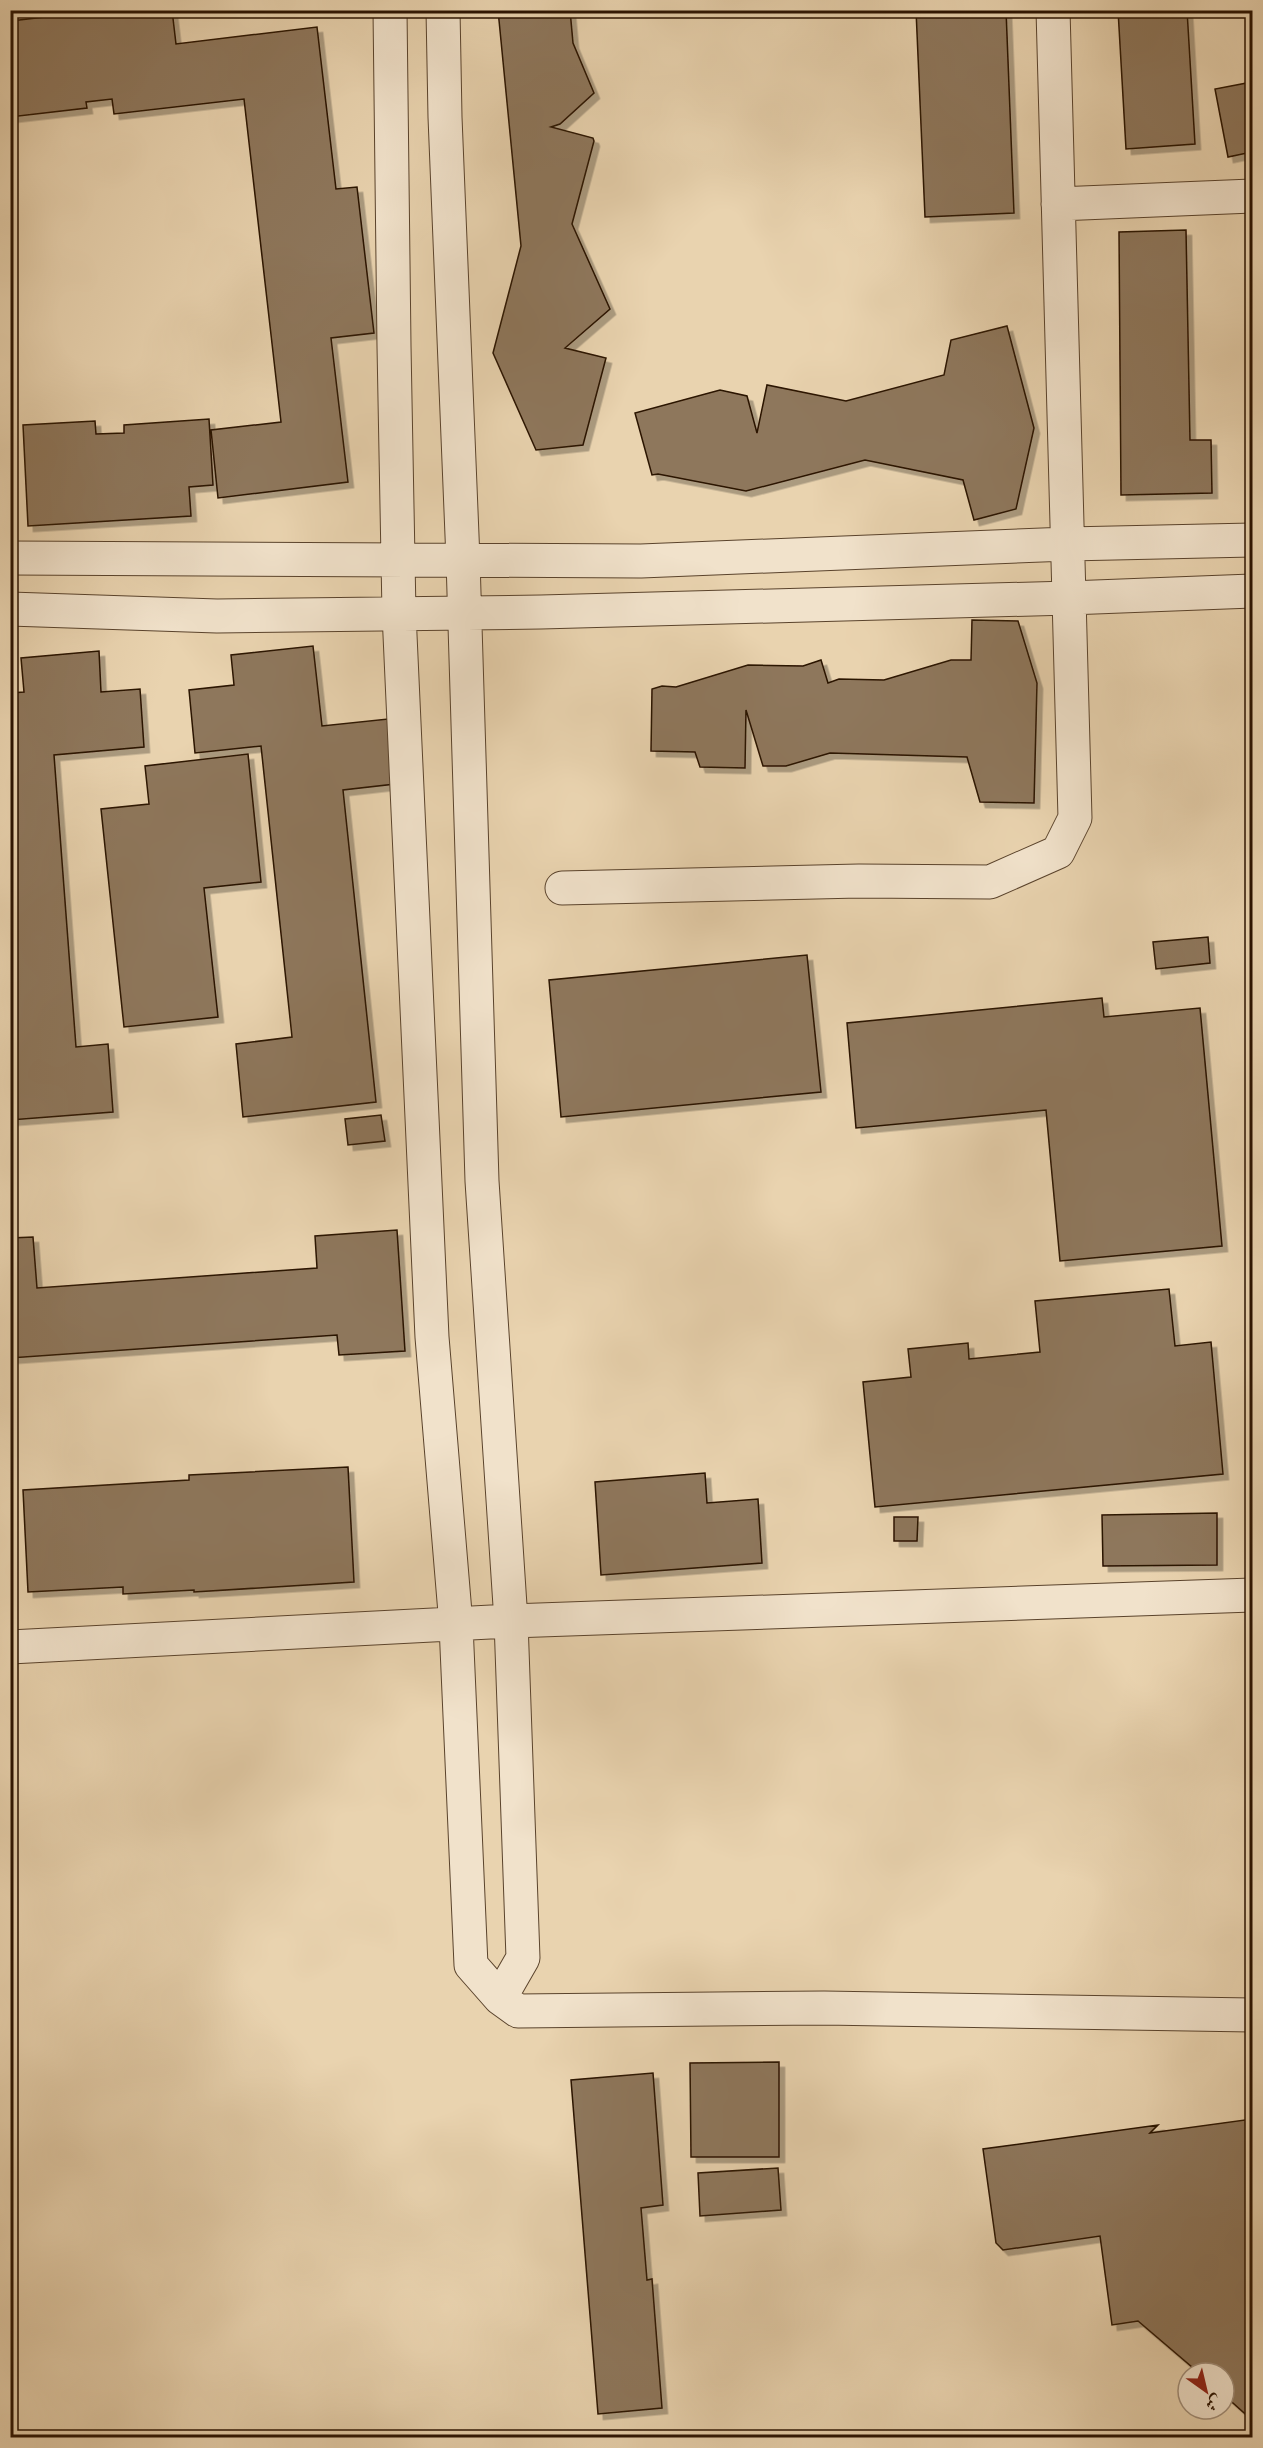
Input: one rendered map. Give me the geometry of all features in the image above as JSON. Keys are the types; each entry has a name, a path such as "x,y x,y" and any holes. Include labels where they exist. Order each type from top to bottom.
{"street":[{"path":"390,10 399,613 432,1337 456,1625 471,1965 500,1998 518,2011 824,2008 1252,2015"},
{"path":"444,10 445,117 463,560 482,1181 511,1622 523,1958 500,1998"},
{"path":"562,888 859,881 990,882 1058,852 1075,818 1053,10"},
{"path":"1058,204 1252,196"},
{"path":"10,558 641,561 1068,544 1252,540"},
{"path":"10,609 217,616 1069,598 1252,591"},
{"path":"10,1647 511,1622 1252,1595"}],"building":[{"path":"104,10 172,10 176,44 317,27 336,189 357,187 374,333 331,338 348,482 218,498 211,430 281,422 244,99 114,114 112,99 86,102 87,108 10,117 10,47 14,47 11,21"},
{"path":"498,10 570,10 573,43 594,93 560,124 551,127 593,138 594,141 572,224 610,309 565,348 606,358 583,445 536,450 493,353 521,246"},
{"path":"916,10 1006,10 1014,213 925,217"},
{"path":"1118,10 1187,10 1195,144 1126,149"},
{"path":"1252,82 1252,152 1228,157 1215,89"},
{"path":"1186,230 1190,440 1211,440 1212,493 1121,495 1119,232"},
{"path":"1007,326 1034,428 1016,509 974,520 963,480 865,460 746,491 658,474 652,475 635,413 720,390 747,396 757,433 767,385 846,401 944,375 951,340"},
{"path":"209,419 213,485 189,487 191,516 28,526 23,425 95,421 96,434 124,433 124,425"},
{"path":"972,620 1018,621 1037,683 1034,803 980,802 967,757 830,753 786,766 763,766 746,710 745,768 700,767 695,752 651,751 652,689 662,686 676,687 748,665 803,666 821,660 828,683 839,679 884,680 951,660 971,660"},
{"path":"313,646 322,726 388,719 395,784 343,790 376,1102 243,1117 236,1044 292,1037 261,746 195,753 189,690 234,685 231,655"},
{"path":"99,651 101,692 140,689 144,747 54,755 76,1047 108,1044 113,1112 10,1120 10,693 24,692 21,658"},
{"path":"248,754 261,882 204,888 218,1017 124,1027 101,809 149,804 145,766"},
{"path":"1208,937 1210,963 1156,969 1153,942"},
{"path":"807,955 821,1092 561,1117 549,980"},
{"path":"1102,998 1104,1017 1200,1008 1222,1246 1060,1261 1046,1110 856,1128 847,1023"},
{"path":"381,1115 385,1141 348,1145 345,1119"},
{"path":"397,1230 405,1351 339,1355 337,1335 10,1358 10,1238 33,1237 37,1288 317,1268 315,1236"},
{"path":"1169,1289 1175,1346 1211,1342 1223,1474 875,1507 863,1382 911,1377 908,1349 968,1343 969,1359 1040,1352 1035,1301"},
{"path":"1252,1387 1252,1425 1247,1388"},
{"path":"348,1467 354,1582 194,1592 194,1590 123,1594 123,1587 28,1592 23,1490 189,1480 189,1475"},
{"path":"705,1473 707,1503 758,1499 762,1563 601,1575 595,1482"},
{"path":"1217,1513 1217,1565 1103,1566 1102,1515"},
{"path":"894,1517 918,1517 917,1541 894,1541"},
{"path":"779,2062 779,2157 691,2157 690,2063"},
{"path":"653,2073 663,2205 641,2208 647,2280 652,2279 662,2408 598,2414 571,2080"},
{"path":"1252,2119 1252,2420 1236,2406 1236,2361 1185,2361 1138,2321 1112,2325 1100,2236 1003,2250 996,2243 983,2149 1158,2125 1150,2133"},
{"path":"778,2168 781,2210 700,2216 698,2173"}]}
